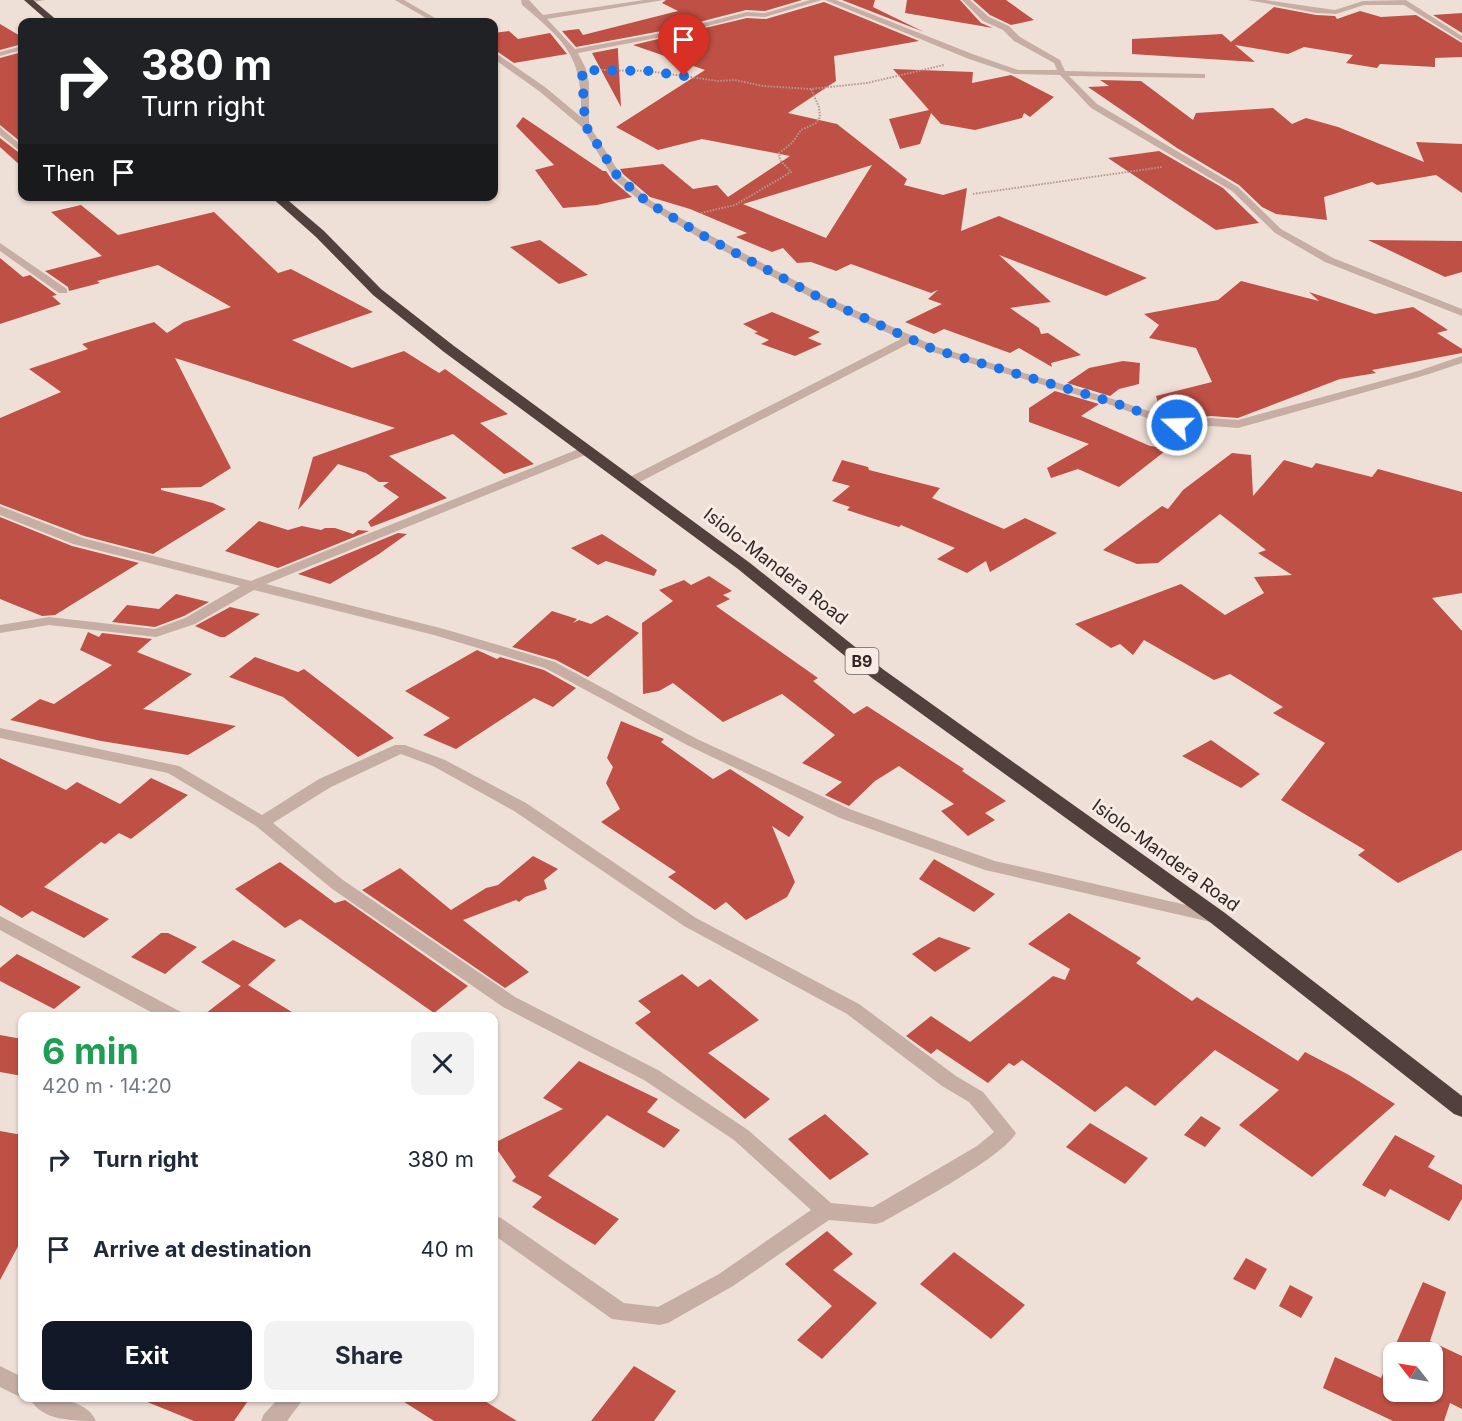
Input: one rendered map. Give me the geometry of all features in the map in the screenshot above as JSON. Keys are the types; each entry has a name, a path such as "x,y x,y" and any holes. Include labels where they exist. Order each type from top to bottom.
{"highway":[{"path":"29,1 49,18"},
{"name":"Isiolo-Mandera Road","path":"281,201 320,234 376,292 449,349 744,566 878,674 1218,918 1294,980 1462,1108"}],"street":[{"path":"29,1 41,0"},
{"path":"399,0 431,18"},
{"path":"525,0 525,3 563,37 582,70 585,125"},
{"path":"542,17 660,0"},
{"path":"572,52 672,33 747,14 765,15 818,0"},
{"path":"829,0 972,57 1017,72 1202,76"},
{"path":"966,0 986,19 1005,28 1017,39 1057,62 1062,73 1094,106 1235,189 1278,231 1329,260 1462,313"},
{"path":"1252,0 1329,12 1363,3 1404,2 1460,35"},
{"path":"0,54 18,49"},
{"path":"498,59 542,89 585,125 618,177 647,202 820,298 933,349 1112,402 1177,425 1210,422 1238,424 1422,373 1462,359"},
{"path":"0,130 18,146"},
{"path":"0,246 63,291"},
{"path":"630,482 909,339"},
{"path":"0,629 50,621 156,633 189,621 252,585 586,450"},
{"path":"0,510 78,541 439,632 550,665 692,742 846,814 991,866 1218,918"},
{"path":"0,733 173,769 262,822 337,884 509,1002 651,1075 741,1135 826,1211 876,1216 984,1152 1006,1133 976,1097 949,1081 853,1009 690,922 520,807 439,763 400,748 325,783 262,822"},
{"path":"0,922 166,1012"},
{"path":"498,1227 620,1312 660,1316 726,1280 826,1211"},
{"path":"0,1376 18,1386"},
{"path":"49,1402 85,1421"},
{"path":"272,1421 289,1402"}],"path":[{"path":"582,70 648,71 718,81 735,80 763,86 811,89 867,83 972,57"},
{"path":"674,218 735,206 791,172 780,160 779,153 792,143 801,130 816,123 820,117 819,108 811,89"},
{"path":"973,194 1189,162"}],"building":[{"path":"666,0 802,0 765,11 746,10 672,29 576,47 562,31 579,29 583,35 678,11 662,3"},
{"path":"842,0 875,0 873,7 924,32"},
{"path":"907,0 960,0 981,23 993,28 905,13"},
{"path":"973,0 1006,0 1034,20 1011,25 990,15"},
{"path":"824,2 919,41 834,56 836,81 788,113 837,124 907,179 904,185 943,195 967,188 961,231 999,216 1147,278 1106,296 999,255 1051,302 1010,308 1039,328 1041,334 1048,333 1081,355 1051,363 1052,367 1019,348 1010,353 944,329 934,334 905,322 942,304 928,299 938,290 931,293 851,264 836,271 811,262 797,263 783,248 772,252 736,237 747,233 690,209 650,197 620,169 663,164 693,189 717,185 728,197 790,156 702,139 658,150 616,127 705,70 633,45 747,18 766,19","holes":["872,165 826,238 743,204"]},
{"path":"1274,7 1335,16 1337,19 1360,11 1381,17 1416,15 1462,43 1462,57 1435,58 1435,67 1380,64 1377,68 1346,63 1353,55 1304,47 1288,54 1235,45 1255,62 1132,54 1132,39 1222,34 1231,42"},
{"path":"1462,13 1462,33 1433,15"},
{"path":"0,24 18,35 18,45 0,50"},
{"path":"509,31 518,39 550,33 567,54 514,63 498,52 498,32"},
{"path":"618,48 618,52 621,107 592,53"},
{"path":"18,53 18,140 0,125 0,58"},
{"path":"893,69 973,72 972,83 1011,75 1054,97 1030,117 1024,113 1022,118 975,130 941,124 931,113 920,144 900,149 889,119 929,110"},
{"path":"1100,80 1141,81 1193,120 1196,113 1273,108 1292,124 1306,118 1338,127 1424,162 1416,142 1462,144 1462,193 1436,175 1377,185 1372,182 1324,197 1327,220 1276,214 1262,207 1239,185 1177,148 1088,87 1109,86"},
{"path":"523,117 606,171 613,181 632,197 597,205 563,208 535,170 554,165 516,126"},
{"path":"0,138 18,152 18,163 0,147"},
{"path":"1159,151 1223,188 1259,223 1216,230 1108,158"},
{"path":"81,205 118,235 214,212 278,273 291,269 373,312 292,340 352,368 404,351 439,373 445,369 508,414 480,423 534,464 504,474 453,434 389,456 447,498 371,527 368,522 399,497 383,486 389,482 379,482 366,473 338,464 298,510 313,457 395,428 175,358 231,468 201,487 161,488 161,490 213,503 226,509 153,554 84,536 0,504 0,418 61,392 29,369 88,349 82,344 154,322 167,333 184,322 231,307 158,265 69,291 68,287 45,271 102,256 51,212"},
{"path":"540,240 588,275 559,284 510,247"},
{"path":"1368,240 1462,241 1462,272 1445,277"},
{"path":"0,258 23,277 30,275 57,295 52,296 61,304 0,324"},
{"path":"1241,281 1319,301 1309,292 1375,314 1413,307 1448,330 1437,333 1462,349 1462,353 1372,370 1376,373 1340,379 1238,418 1211,416 1178,419 1161,413 1156,396 1212,382 1196,348 1149,338 1159,325 1144,314 1218,300"},
{"path":"772,312 820,332 808,338 822,344 795,356 761,344 769,340 754,333 758,332 743,324"},
{"path":"1123,361 1140,363 1139,384 1119,389 1110,396 1067,383 1089,368"},
{"path":"1055,391 1099,404 1081,416 1150,446 1169,448 1119,487 1078,469 1051,478 1047,468 1089,444 1029,422 1029,408"},
{"path":"1232,453 1251,455 1253,496 1284,460 1312,468 1316,463 1372,477 1378,469 1462,492 1462,593 1432,598 1462,631 1462,850 1398,883 1358,855 1365,850 1281,800 1325,743 1273,713 1283,707 1230,674 1214,680 1144,640 1133,655 1120,644 1111,648 1075,624 1181,584 1225,615 1264,593 1254,577 1292,575 1258,553 1266,550 1220,514 1158,563 1137,564 1103,550 1162,506 1168,509 1183,490"},
{"path":"842,460 868,467 869,470 940,488 932,498 1004,529 1025,518 1057,533 990,572 986,561 967,573 937,559 955,548 901,525 899,527 847,510 850,507 832,501 850,486 832,481"},
{"path":"0,517 72,546 139,563 55,615 42,616 0,599"},
{"path":"259,521 288,530 302,526 321,530 335,528 353,534 358,530 369,531 278,568 225,551"},
{"path":"398,533 407,534 330,584 298,574"},
{"path":"602,534 657,570 654,576 606,561 598,565 571,548"},
{"path":"709,576 732,591 723,595 730,599 716,606 818,678 813,681 854,714 867,706 964,769 962,771 1006,801 985,813 995,820 968,836 941,811 954,804 899,766 875,781 849,806 825,795 842,782 802,763 835,735 782,694 723,722 673,683 659,691 643,694 642,623 673,601 659,590 684,580 691,585"},
{"path":"176,594 209,602 184,616 155,627 112,622 127,605 159,609"},
{"path":"230,607 260,614 225,637 195,626"},
{"path":"552,611 577,619 573,623 579,620 591,624 607,615 639,633 588,677 556,660 512,647"},
{"path":"88,632 99,637 102,633 152,639 137,652 192,674 143,709 236,726 188,755 101,741 10,720 40,699 54,704 112,665 80,650"},
{"path":"477,650 497,659 500,657 544,670 576,688 553,707 534,698 456,749 423,735 450,718 405,691"},
{"path":"255,657 298,672 304,669 394,738 358,757 283,697 229,677"},
{"path":"621,721 664,739 661,742 713,779 730,769 804,817 789,837 772,826 795,882 787,897 746,920 726,902 715,910 668,877 676,872 601,822 620,809 606,783 613,767 607,758"},
{"path":"1211,740 1260,774 1241,788 1182,756"},
{"path":"0,758 66,790 77,782 120,804 151,778 188,795 131,839 119,833 105,844 101,842 44,887 109,919 84,938 32,911 22,918 0,905"},
{"path":"533,856 558,869 544,880 547,889 525,897 519,902 516,900 463,920 529,972 505,988 362,890 400,868 451,910 486,888 498,885"},
{"path":"934,859 995,894 974,912 919,879"},
{"path":"280,862 335,903 345,900 468,986 433,1012 300,919 285,928 235,889"},
{"path":"1069,913 1141,958 1136,963 1192,1001 1197,997 1298,1061 1305,1052 1349,1075 1395,1104 1312,1177 1239,1125 1279,1090 1215,1050 1155,1106 1126,1086 1095,1112 1022,1060 1014,1066 1009,1063 988,1083 937,1049 931,1054 906,1036 931,1016 970,1042 1053,976 1065,980 1070,969 1028,944"},
{"path":"161,933 168,933 197,947 165,974 131,957"},
{"path":"939,937 971,948 935,972 912,954"},
{"path":"233,940 276,960 248,985 292,1012 207,1012 241,986 201,962"},
{"path":"17,954 81,987 54,1009 0,981 0,968"},
{"path":"682,974 698,987 710,979 759,1020 708,1053 770,1099 745,1119 635,1023 651,1012 638,1001"},
{"path":"0,1035 18,1038 18,1075 0,1072"},
{"path":"579,1061 658,1099 647,1112 680,1130 664,1148 607,1115 548,1176 619,1219 595,1245 532,1207 542,1197 512,1181 516,1177 498,1151 498,1141 563,1109 543,1098"},
{"path":"825,1114 869,1154 830,1180 788,1139"},
{"path":"1201,1116 1221,1128 1205,1147 1184,1135"},
{"path":"1090,1123 1148,1158 1125,1184 1066,1147"},
{"path":"0,1131 18,1134 18,1246 0,1280"},
{"path":"1395,1135 1435,1156 1428,1167 1462,1185 1462,1199 1449,1221 1390,1189 1385,1197 1362,1185"},
{"path":"827,1231 853,1254 833,1270 877,1303 822,1359 797,1340 832,1306 785,1264"},
{"path":"954,1252 1025,1305 991,1339 920,1284"},
{"path":"1246,1258 1267,1269 1255,1290 1233,1279"},
{"path":"1423,1282 1446,1292 1430,1341 1432,1342 1397,1342"},
{"path":"1290,1285 1313,1297 1301,1318 1279,1306"},
{"path":"1443,1347 1462,1356 1462,1409 1450,1403 1444,1421 1393,1421 1323,1388 1335,1357 1381,1378 1383,1373 1383,1402 1443,1402"},
{"path":"634,1366 676,1391 654,1421 591,1421"},
{"path":"147,1402 247,1402 234,1421 194,1421"},
{"path":"404,1402 486,1402 517,1421 434,1421"}],"route":[{"path":"684,76 648,71 582,70 585,125 618,177 647,202 702,235 820,298 909,339 933,349 1112,402 1177,425"}]}
